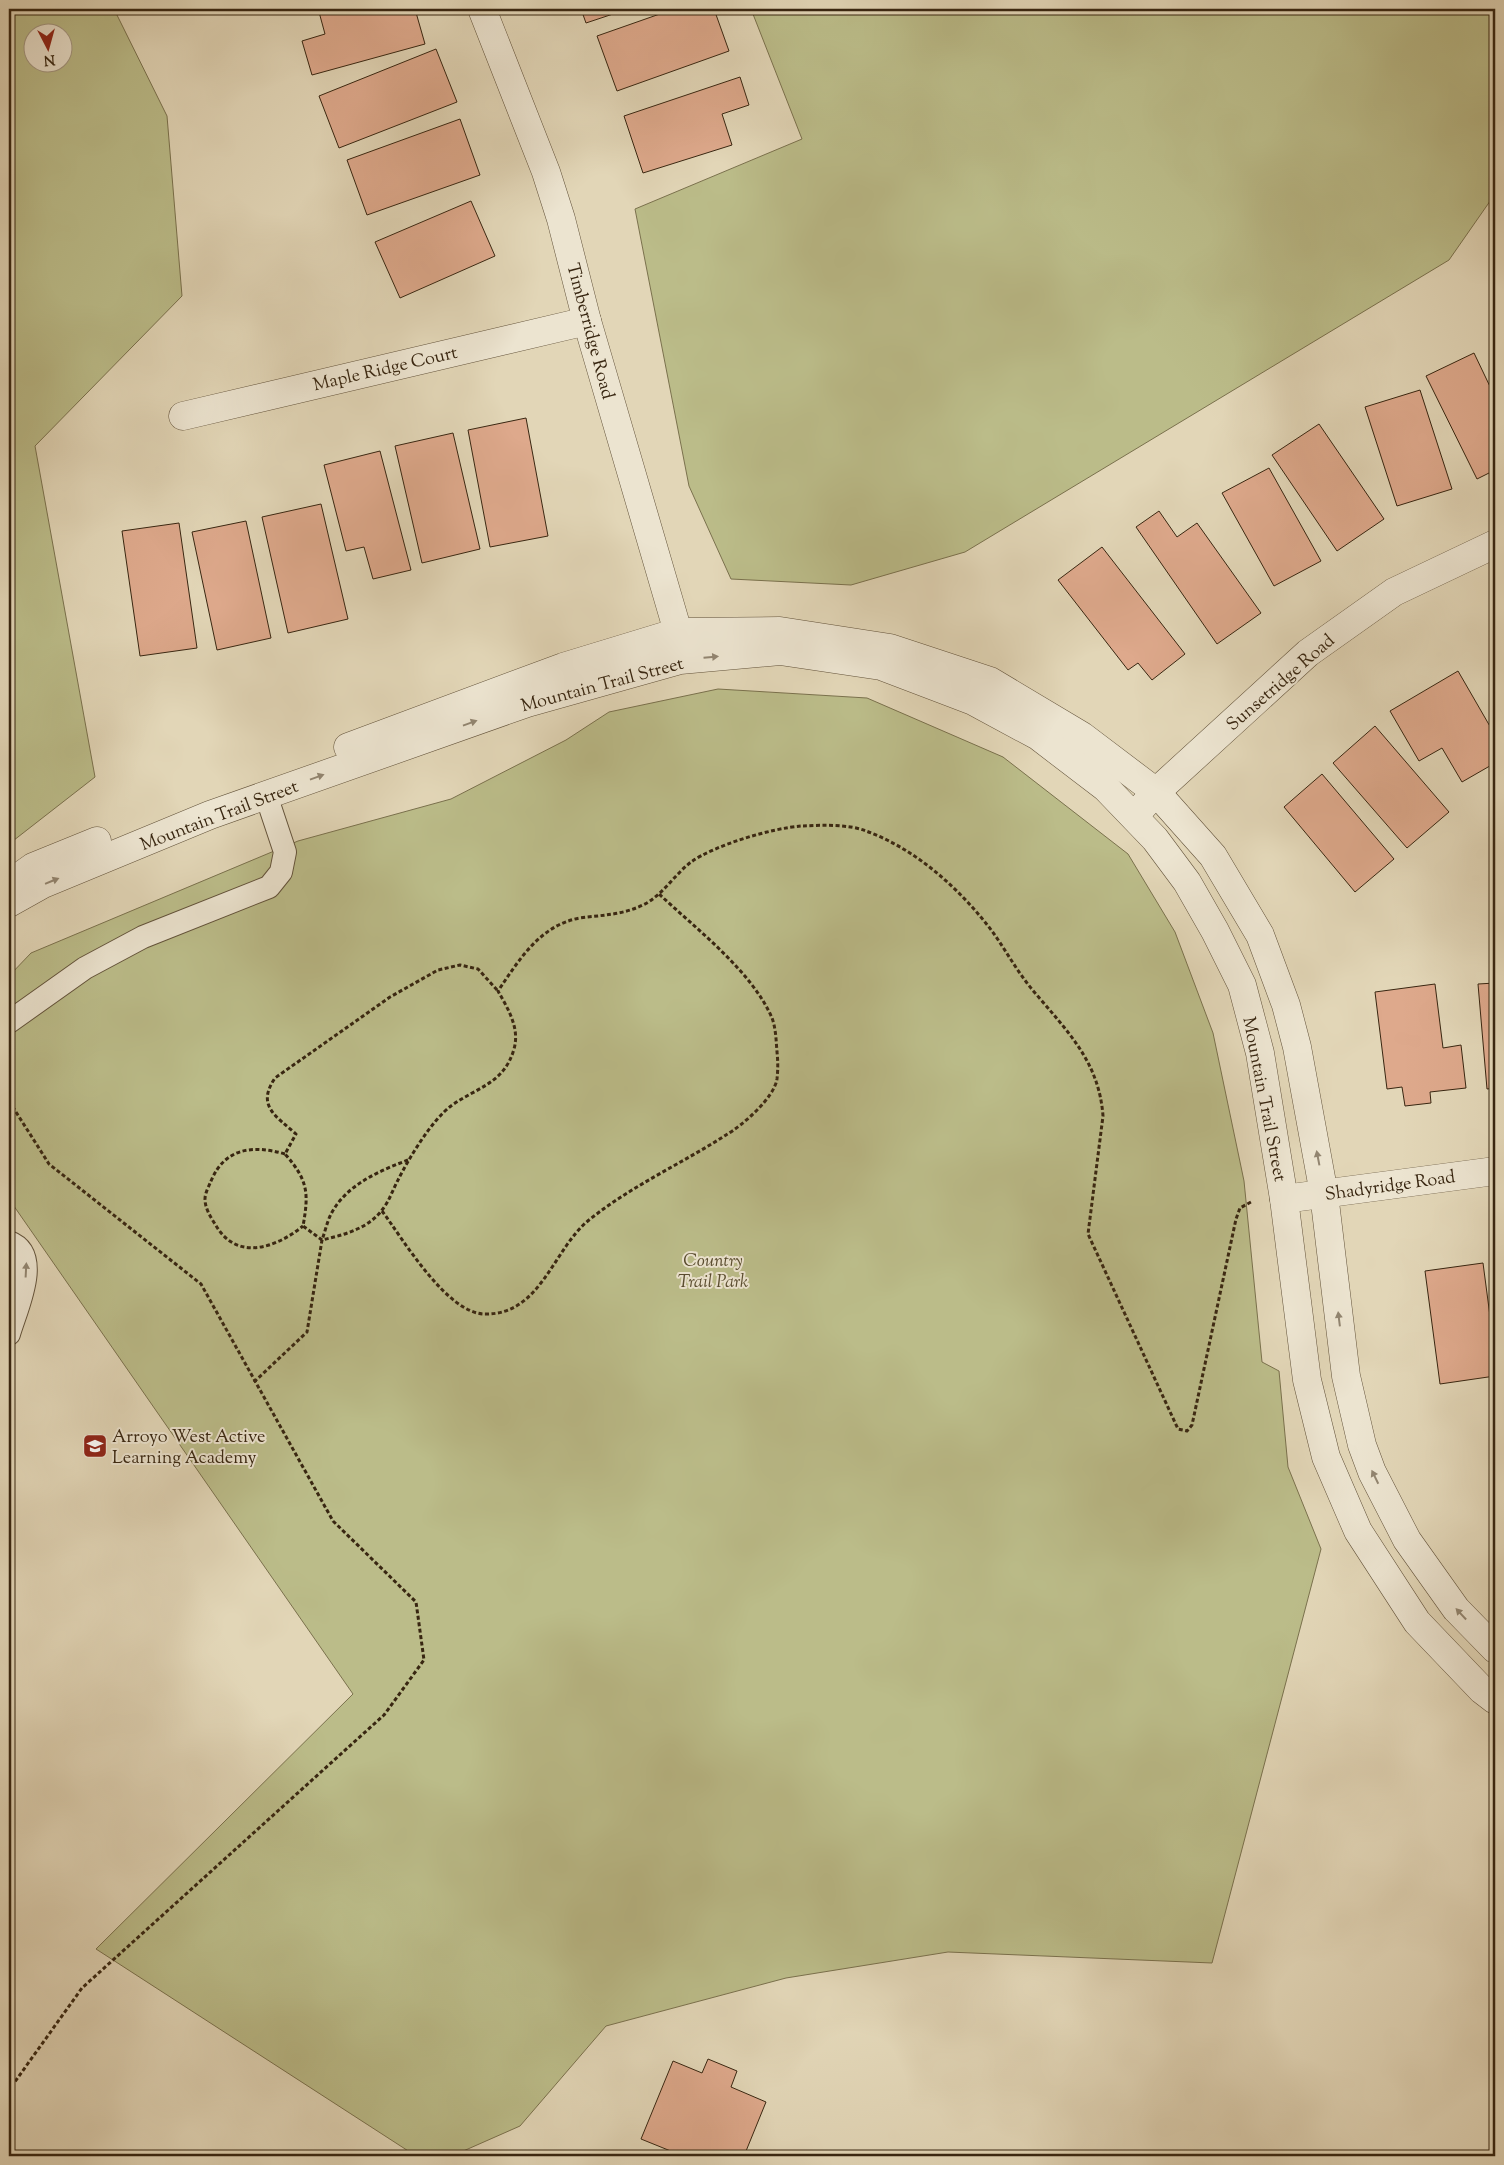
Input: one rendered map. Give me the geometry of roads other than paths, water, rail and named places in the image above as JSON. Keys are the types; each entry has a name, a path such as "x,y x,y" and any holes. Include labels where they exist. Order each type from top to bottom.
{"street":[{"name":"Timberridge Road","path":"482,9 546,172 561,219 586,320 678,632 680,660"},
{"name":"Maple Ridge Court","path":"183,416 586,320"},
{"name":"Sunsetridge Road","path":"1134,816 1156,792 1308,653 1394,592 1495,544"},
{"name":"Mountain Trail Street","path":"9,884 33,867 174,811 563,667 678,632 780,631 890,648 990,681 1082,736 1156,792 1213,856 1260,935 1286,1005 1293,1030 1324,1194 1346,1376 1362,1445 1372,1472 1407,1540 1456,1609 1495,1649"},
{"name":"Mountain Trail Street","path":"9,903 44,884 210,815 527,703 680,660 780,651 882,666 972,701 1038,736 1106,788 1155,839 1187,882 1216,931 1242,985 1260,1053 1284,1199 1307,1380 1314,1416 1338,1490 1358,1531 1417,1622 1482,1690 1495,1700"},
{"name":"Shadyridge Road","path":"1284,1199 1495,1171"}],"lane":[{"path":"9,1022 85,968 144,937 269,887 282,872 285,852 266,796"},
{"path":"9,1242 22,1251 27,1262 26,1277 9,1334"}],"place":[{"name":"Arroyo West Active Learning Academy","path":"95,1446"}],"park label":[{"name":"Country Trail Park","path":"713,1270"}]}
